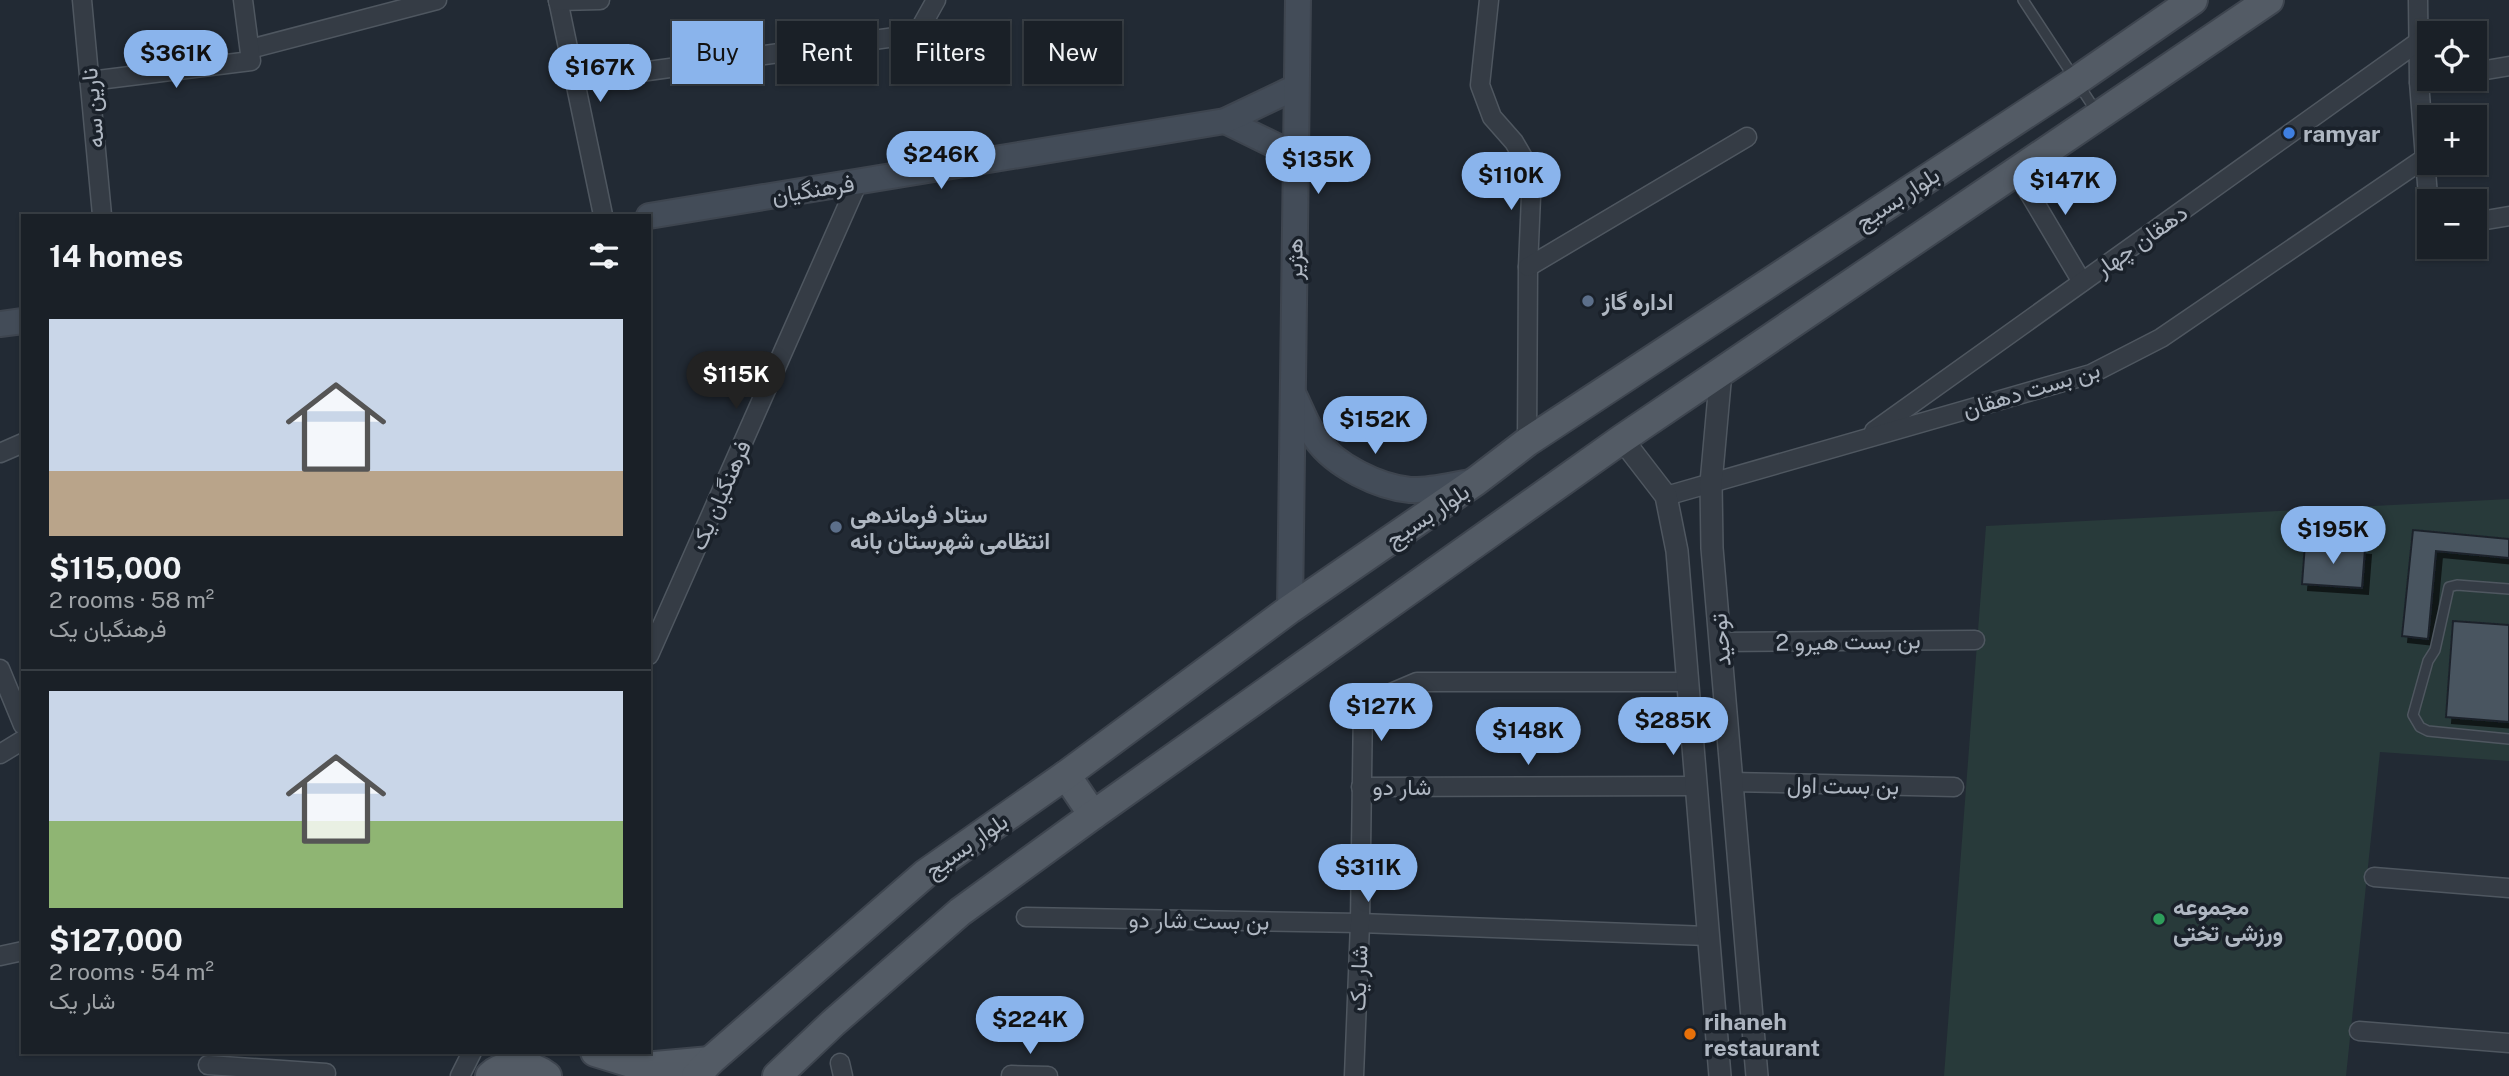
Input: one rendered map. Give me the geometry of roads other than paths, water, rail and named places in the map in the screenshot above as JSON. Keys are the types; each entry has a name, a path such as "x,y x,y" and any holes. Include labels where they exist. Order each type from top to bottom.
{"main road":[{"name":"هژیر","path":"1290,608 1298,0"},
{"name":"بلوار بسیج","path":"703,1069 925,874 1066,775 1290,608 1476,481 1527,442 2193,0"},
{"name":"بلوار بسیج","path":"777,1076 960,912 1093,815 1622,439 2269,0"},
{"name":"فرهنگیان","path":"651,216 1224,121 1296,87"},
{"path":"1224,121 1296,155"},
{"path":"0,324 21,321"},
{"name":"هژیر","path":"1292,391 1317,440 1343,464 1365,477 1385,486 1413,490 1476,481"},
{"path":"1066,775 1093,815"},
{"path":"602,1054 644,1067 703,1069"},
{"path":"490,1076 506,1067 522,1066 547,1076"}],"street":[{"name":"نارین سه","path":"82,0 102,214"},
{"path":"243,0 250,55"},
{"path":"90,81 250,55 436,0"},
{"path":"600,0 558,1 603,214"},
{"path":"575,81 917,34 936,0"},
{"path":"1489,0 1480,85 1492,117 1514,142 1532,173 1528,267 1527,442"},
{"path":"2418,0 2418,21"},
{"name":"دهقان چهار","path":"1863,439 2417,43"},
{"path":"2487,70 2509,66"},
{"path":"1528,267 1747,137"},
{"name":"بن بست دهقان","path":"1666,496 2091,374 2161,338 2417,163"},
{"path":"2016,172 2082,282"},
{"name":"فرهنگیان یک","path":"651,650 858,182"},
{"path":"2487,220 2509,216"},
{"name":"توحید","path":"1721,372 1711,483 1712,548 1757,1076"},
{"name":"توحید","path":"1622,439 1666,496 1677,551 1720,1076"},
{"path":"0,453 21,444"},
{"name":"بن بست هیرو 2","path":"1720,642 1975,640"},
{"path":"0,669 21,720"},
{"name":"شار یک","path":"1353,1076 1360,923 1363,705 1417,682 1688,682"},
{"path":"0,754 21,741"},
{"name":"بن بست اول","path":"1731,782 1954,787"},
{"name":"شار دو","path":"1361,787 1696,786"},
{"path":"2374,877 2509,888"},
{"name":"بن بست شار دو","path":"1026,917 1360,923 1708,936"},
{"path":"0,956 21,951"},
{"path":"2358,1031 2509,1043"},
{"path":"460,1076 471,1054"},
{"path":"208,1064 326,1073"},
{"path":"1011,1075 1048,1076"}],"lane":[{"path":"2023,0 2099,116"},
{"path":"2509,589 2457,584 2449,587 2435,650 2428,661 2413,715 2420,727 2428,731 2509,739"}],"place":[{"name":"ramyar","path":"2289,133"},
{"name":"اداره گاز","path":"1588,301"},
{"name":"ستاد فرماندهی انتظامی شهرستان بانه","path":"836,527"},
{"name":"مجموعه ورزشی تختی","path":"2159,919"},
{"name":"rihaneh restaurant","path":"1690,1034"}]}
